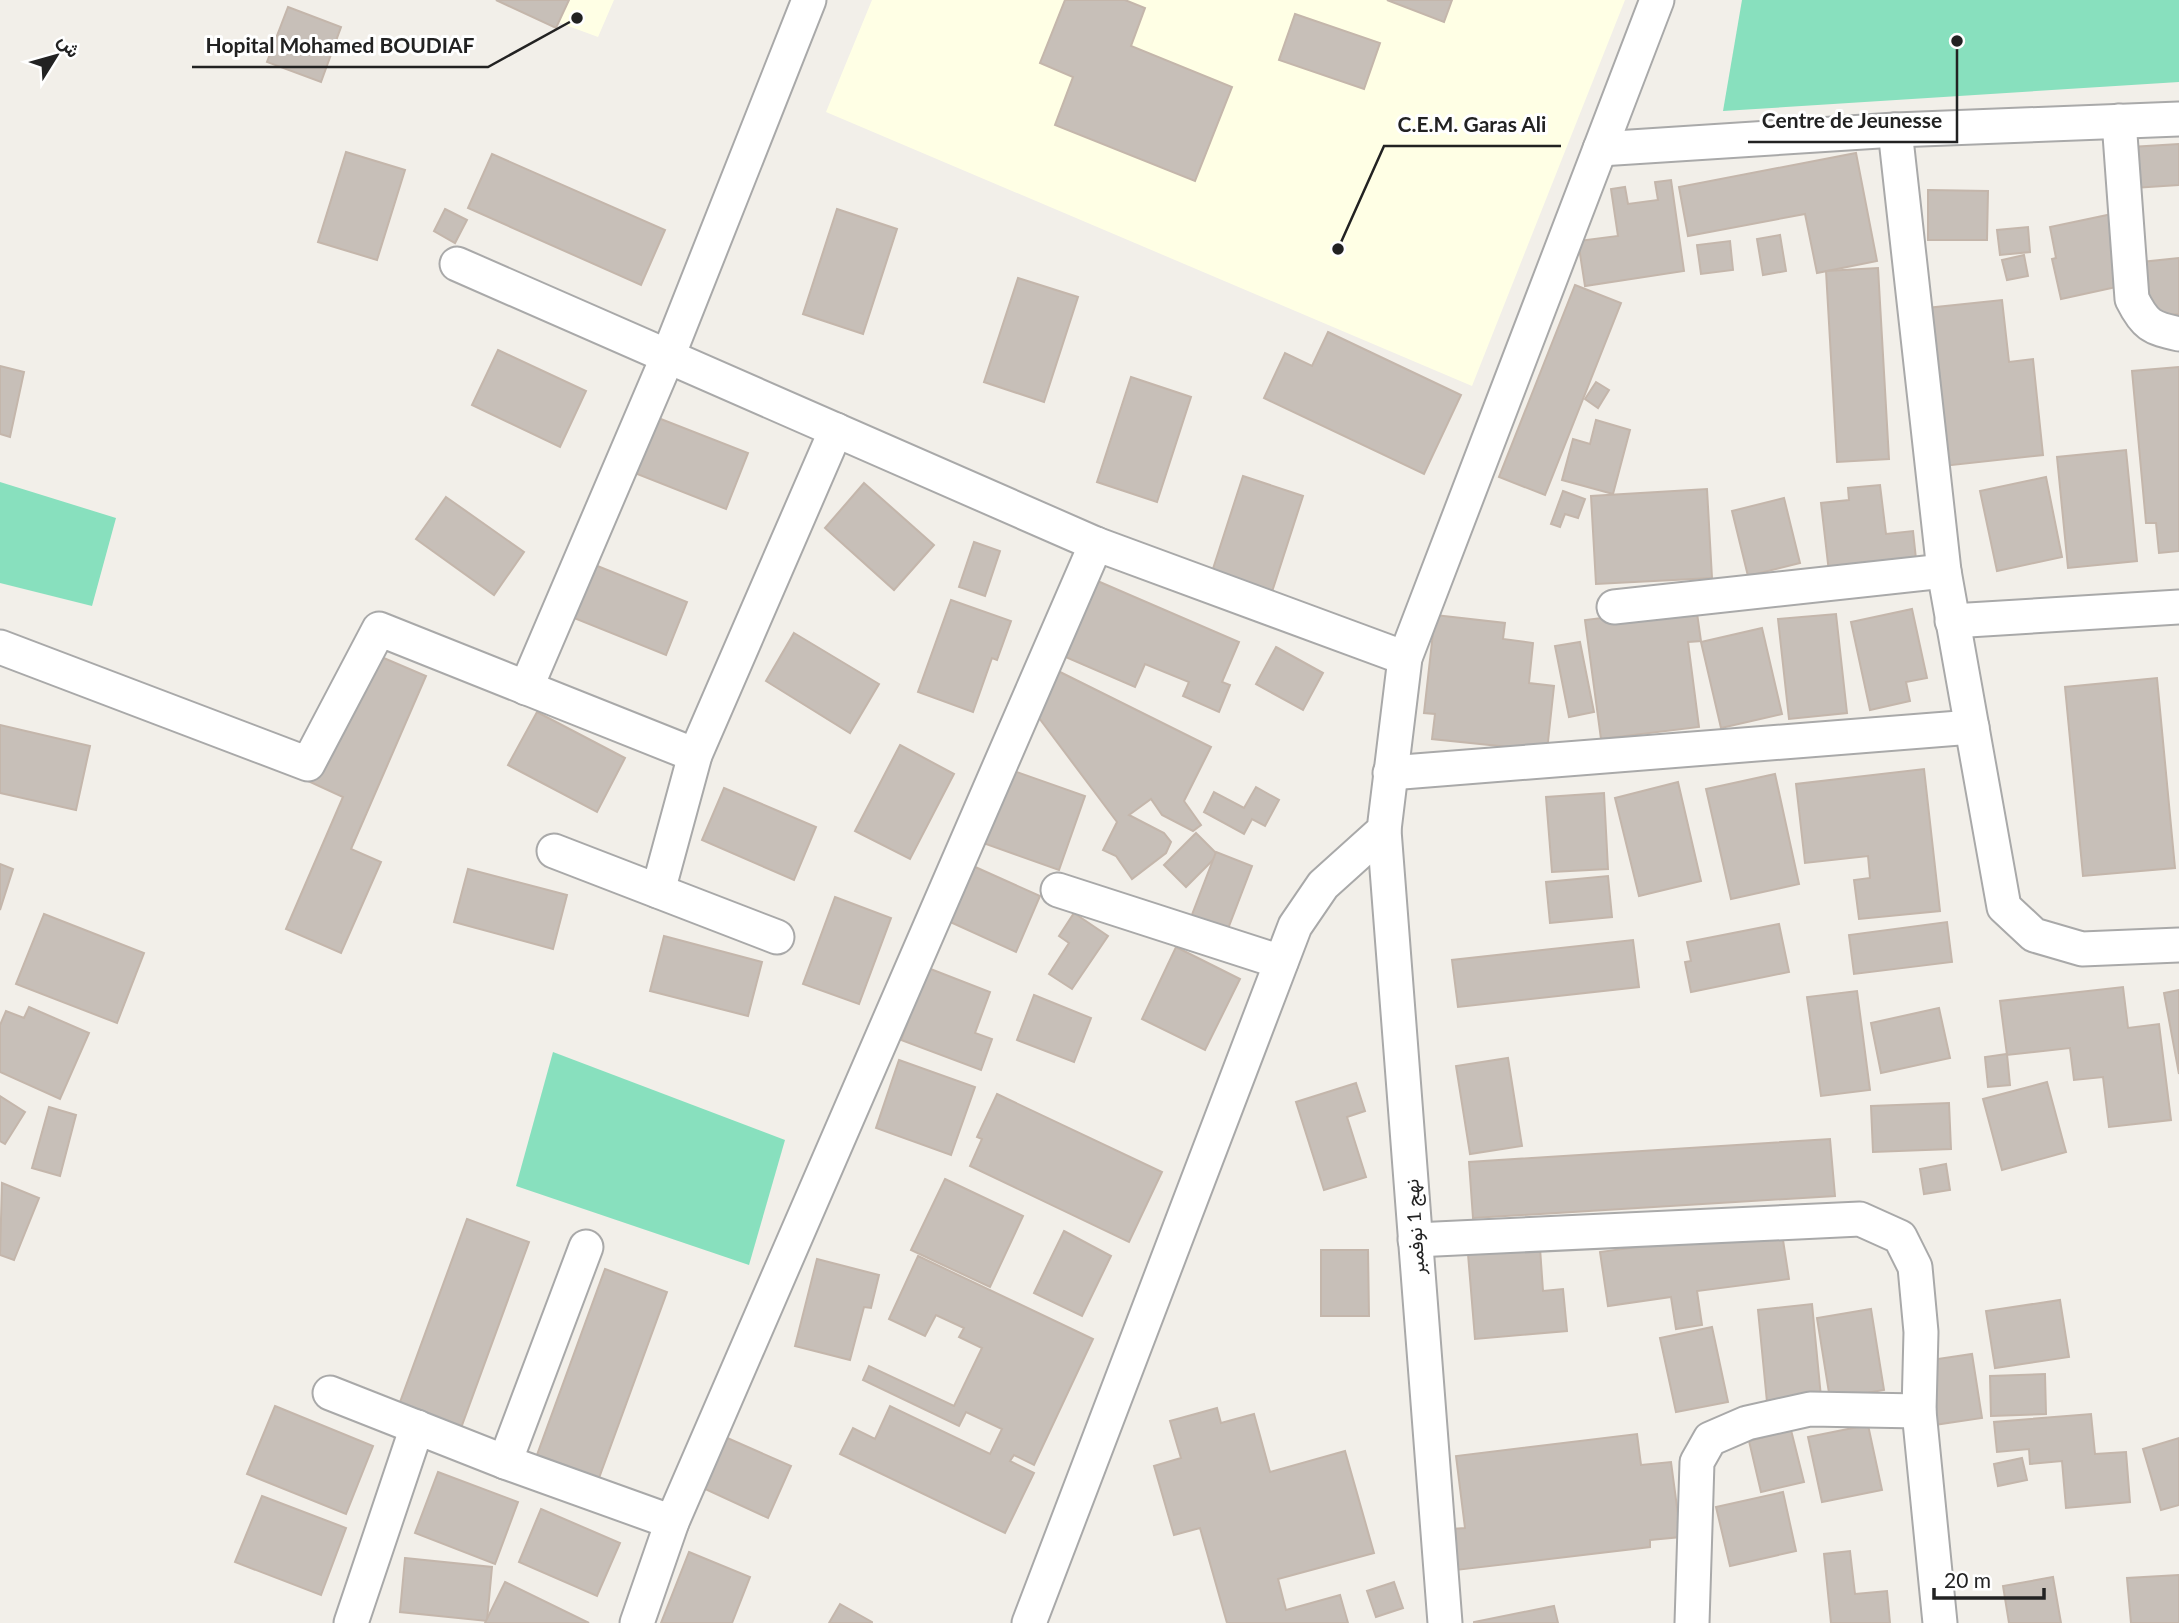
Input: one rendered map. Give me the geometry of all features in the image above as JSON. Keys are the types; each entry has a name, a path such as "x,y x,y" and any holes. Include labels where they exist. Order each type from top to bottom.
{"street":[{"path":"526,688 668,356 809,0"},
{"name":"نهج 1 نوفمبر","path":"1445,1623 1384,831 1405,657 1657,0"},
{"path":"1600,149 1895,130 2179,119"},
{"path":"2119,121 2132,299 2143,321 2160,330 2179,334"},
{"path":"1895,130 1944,571 2004,907 2034,934 2082,948 2179,945"},
{"path":"457,264 1096,544 1405,657"},
{"path":"658,891 695,755 836,430"},
{"path":"637,1623 673,1522 1096,544"},
{"path":"1614,607 1944,571"},
{"path":"1952,621 2179,607"},
{"path":"0,647 308,764 379,629 695,755"},
{"path":"1390,773 1972,727"},
{"path":"1029,1623 1295,926 1323,885 1384,831"},
{"path":"554,851 777,937"},
{"path":"1058,890 1281,962"},
{"path":"1415,1240 1860,1219 1900,1237 1915,1267 1921,1332 1919,1411 1940,1623"},
{"path":"505,1462 586,1247"},
{"path":"330,1393 505,1462 673,1522"},
{"path":"1692,1623 1697,1462 1710,1439 1747,1423 1810,1409 1919,1411"},
{"path":"351,1623 417,1427"}],"shaded area":[{"path":"498,0 614,0 598,37"},
{"path":"872,0 1625,0 1472,386 826,112"}],"green space":[{"path":"1742,0 2179,0 2179,82 1723,111"},
{"path":"0,482 116,518 92,606 0,583"},
{"path":"553,1052 785,1140 749,1265 516,1186"}],"building":[{"path":"496,0 569,0 556,28"},
{"path":"1065,0 1125,0 1145,8 1131,46 1232,87 1195,181 1055,125 1073,77 1040,63"},
{"path":"1387,0 1452,0 1444,22"},
{"path":"288,7 341,27 321,82 267,62"},
{"path":"1295,14 1380,43 1364,89 1279,60"},
{"path":"2179,144 2179,185 2134,188 2131,147"},
{"path":"346,152 405,170 377,260 318,242"},
{"path":"1856,153 1877,261 1817,273 1805,214 1688,236 1679,187"},
{"path":"492,154 665,230 641,285 468,208"},
{"path":"1671,180 1684,271 1585,286 1578,241 1618,236 1611,189 1625,187 1628,204 1658,200 1655,182"},
{"path":"1928,190 1988,191 1987,240 1928,240"},
{"path":"445,209 467,220 455,243 434,231"},
{"path":"837,209 897,229 863,334 803,314"},
{"path":"2112,214 2121,286 2061,299 2052,259 2056,258 2050,227"},
{"path":"2028,227 2030,252 2000,255 1997,230"},
{"path":"1780,235 1786,271 1763,275 1757,239"},
{"path":"1730,241 1733,270 1701,274 1697,245"},
{"path":"2024,255 2028,276 2007,280 2002,260"},
{"path":"2179,258 2179,314 2139,318 2132,263"},
{"path":"1878,268 1889,459 1837,462 1826,271"},
{"path":"1018,278 1078,297 1044,402 984,382"},
{"path":"1575,285 1621,303 1545,495 1499,477"},
{"path":"2002,300 2009,362 2033,359 2043,455 1943,466 1927,308"},
{"path":"1328,332 1461,395 1424,474 1264,398 1285,353 1312,366"},
{"path":"498,350 586,391 560,447 472,405"},
{"path":"0,366 24,372 10,437 0,434"},
{"path":"2179,367 2179,551 2159,553 2156,523 2146,523 2132,371"},
{"path":"1131,377 1191,397 1157,502 1097,482"},
{"path":"1596,382 1609,390 1598,408 1585,399"},
{"path":"648,414 748,453 726,509 627,470"},
{"path":"1596,420 1630,430 1613,494 1562,480 1573,439 1590,444"},
{"path":"2126,450 2137,561 2068,568 2057,457"},
{"path":"1243,476 1303,496 1269,601 1209,581"},
{"path":"2046,477 2062,557 1997,571 1980,491"},
{"path":"864,483 934,545 894,590 825,528"},
{"path":"1880,485 1886,534 1913,531 1916,559 1829,572 1821,503 1849,500 1848,488"},
{"path":"1707,489 1712,578 1596,584 1591,496"},
{"path":"1563,491 1585,499 1578,518 1565,514 1560,527 1551,524"},
{"path":"446,497 524,552 494,595 416,539"},
{"path":"1784,498 1800,563 1748,576 1732,511"},
{"path":"974,542 1000,551 985,596 959,587"},
{"path":"590,563 687,602 666,655 569,616"},
{"path":"1079,573 1239,642 1222,682 1230,685 1219,712 1183,696 1189,682 1145,664 1135,687 1047,649"},
{"path":"951,600 1011,621 997,660 992,658 973,712 918,692"},
{"path":"1696,606 1701,641 1688,642 1699,727 1601,739 1585,620"},
{"path":"1912,609 1927,678 1906,682 1910,701 1870,710 1851,622"},
{"path":"1836,614 1847,713 1789,719 1778,619"},
{"path":"1435,615 1505,623 1503,639 1533,643 1529,683 1554,686 1547,751 1432,739 1435,714 1424,713"},
{"path":"1762,628 1782,714 1721,728 1701,642"},
{"path":"794,633 879,684 850,733 766,681"},
{"path":"1580,642 1594,712 1569,717 1555,646"},
{"path":"1276,647 1323,673 1303,710 1256,684"},
{"path":"365,650 426,676 351,849 381,862 341,953 286,929 343,797 308,781"},
{"path":"1050,667 1211,747 1184,801 1201,825 1193,831 1162,815 1151,799 1129,815 1164,833 1171,842 1166,853 1132,879 1116,856 1103,850 1117,822 1030,706"},
{"path":"2157,678 2175,868 2083,876 2065,687"},
{"path":"537,712 625,758 597,812 508,765"},
{"path":"0,725 90,746 76,810 0,793"},
{"path":"900,745 954,774 910,859 855,831"},
{"path":"1008,769 1085,796 1059,870 983,843"},
{"path":"1924,769 1940,911 1859,919 1854,880 1870,878 1868,856 1805,863 1796,784"},
{"path":"1775,774 1799,884 1731,899 1706,789"},
{"path":"1678,782 1701,881 1639,896 1615,798"},
{"path":"1256,787 1279,800 1265,826 1252,819 1244,834 1204,812 1214,792 1244,808"},
{"path":"724,788 816,827 794,880 702,840"},
{"path":"1604,793 1608,869 1552,872 1546,797"},
{"path":"1196,833 1218,855 1186,887 1164,865"},
{"path":"1216,852 1252,866 1226,934 1190,920"},
{"path":"0,864 13,869 0,910"},
{"path":"973,866 1040,896 1016,952 948,921"},
{"path":"468,869 567,895 553,949 454,922"},
{"path":"1608,876 1612,917 1550,923 1546,882"},
{"path":"835,897 891,918 859,1004 803,984"},
{"path":"1074,913 1108,936 1072,989 1049,974 1069,943 1059,936"},
{"path":"44,914 144,953 117,1023 16,984"},
{"path":"1947,922 1952,962 1854,974 1849,935"},
{"path":"1779,924 1789,972 1691,992 1685,962 1691,961 1687,942"},
{"path":"664,936 762,962 748,1016 650,991"},
{"path":"1633,940 1639,987 1458,1007 1452,960"},
{"path":"1176,947 1240,979 1205,1050 1142,1019"},
{"path":"928,968 990,992 975,1033 992,1039 981,1070 901,1040"},
{"path":"2123,987 2128,1028 2159,1024 2171,1120 2109,1127 2103,1077 2074,1080 2070,1048 2007,1055 2000,1001"},
{"path":"2179,990 2179,1074 2164,993"},
{"path":"1857,991 1870,1090 1821,1096 1807,997"},
{"path":"1034,995 1091,1018 1074,1062 1017,1040"},
{"path":"29,1007 89,1033 60,1099 0,1072 0,1025 6,1011 24,1018"},
{"path":"1939,1008 1950,1058 1881,1073 1871,1023"},
{"path":"2007,1054 2010,1085 1988,1087 1985,1057"},
{"path":"1508,1058 1522,1146 1470,1154 1456,1066"},
{"path":"899,1060 975,1087 951,1155 876,1128"},
{"path":"2047,1082 2066,1152 2002,1170 1983,1099"},
{"path":"1356,1083 1365,1111 1347,1117 1366,1177 1324,1190 1296,1102"},
{"path":"997,1094 1162,1172 1129,1242 970,1166 982,1139 977,1137"},
{"path":"0,1096 25,1112 5,1144 0,1141"},
{"path":"1949,1103 1951,1149 1873,1152 1871,1106"},
{"path":"49,1107 76,1115 60,1176 32,1168"},
{"path":"1830,1139 1835,1196 1473,1218 1469,1162"},
{"path":"1946,1164 1950,1190 1924,1194 1920,1169"},
{"path":"945,1179 1023,1216 990,1287 911,1250"},
{"path":"2,1183 39,1198 14,1260 0,1255"},
{"path":"467,1219 529,1242 461,1428 399,1405"},
{"path":"1781,1227 1789,1279 1697,1291 1702,1325 1676,1329 1671,1297 1608,1306 1600,1252"},
{"path":"1064,1231 1111,1256 1082,1316 1034,1293"},
{"path":"1540,1248 1543,1291 1563,1289 1567,1331 1475,1339 1468,1254"},
{"path":"1321,1250 1368,1250 1369,1316 1321,1316"},
{"path":"918,1256 1093,1339 1034,1465 1014,1455 1010,1461 1034,1473 1005,1533 840,1454 853,1428 875,1439 890,1406 990,1454 1002,1429 966,1412 959,1426 863,1380 869,1366 954,1406 982,1348 959,1337 964,1328 936,1315 925,1336 889,1319"},
{"path":"817,1259 879,1275 871,1308 864,1307 850,1360 795,1346"},
{"path":"605,1269 667,1292 599,1478 537,1455"},
{"path":"2060,1300 2069,1357 1995,1368 1986,1311"},
{"path":"1812,1304 1821,1397 1767,1402 1758,1310"},
{"path":"1871,1309 1884,1390 1830,1399 1817,1318"},
{"path":"1712,1327 1728,1402 1676,1412 1660,1338"},
{"path":"1972,1354 1982,1418 1934,1425 1924,1361"},
{"path":"2045,1374 2046,1414 1991,1416 1990,1376"},
{"path":"275,1406 373,1446 346,1514 247,1474"},
{"path":"1217,1408 1221,1423 1254,1414 1270,1472 1345,1451 1374,1553 1278,1579 1286,1610 1340,1595 1348,1623 1227,1623 1200,1528 1174,1535 1154,1466 1181,1458 1170,1421"},
{"path":"2091,1414 2095,1454 2126,1452 2130,1502 2066,1508 2062,1461 2030,1464 2029,1449 1997,1452 1994,1422"},
{"path":"1868,1425 1882,1490 1822,1502 1808,1437"},
{"path":"1791,1430 1804,1482 1761,1492 1749,1441"},
{"path":"1637,1434 1641,1465 1671,1462 1681,1537 1650,1540 1650,1547 1456,1570 1452,1529 1465,1528 1456,1456"},
{"path":"725,1437 791,1466 768,1518 703,1488"},
{"path":"2179,1438 2179,1505 2161,1510 2143,1449"},
{"path":"2022,1458 2027,1480 1998,1486 1994,1464"},
{"path":"438,1472 518,1502 495,1564 415,1533"},
{"path":"1783,1492 1796,1551 1730,1566 1716,1507"},
{"path":"262,1496 346,1528 321,1595 235,1562"},
{"path":"541,1509 620,1543 597,1596 519,1562"},
{"path":"1850,1551 1855,1594 1887,1591 1890,1623 1831,1623 1824,1554"},
{"path":"689,1552 750,1577 732,1623 661,1623"},
{"path":"405,1558 492,1567 487,1621 400,1612"},
{"path":"2179,1575 2179,1623 2131,1623 2127,1578"},
{"path":"2053,1577 2061,1623 2009,1623 2003,1586"},
{"path":"505,1582 589,1623 485,1623"},
{"path":"1394,1582 1403,1608 1376,1617 1367,1591"},
{"path":"840,1604 872,1622 872,1623 829,1623"},
{"path":"1554,1606 1558,1623 1474,1623 1474,1622"}],"place":[{"name":"Hopital Mohamed BOUDIAF","path":"577,18"},
{"name":"Centre de Jeunesse","path":"1957,41"},
{"name":"C.E.M. Garas Ali","path":"1338,249"}]}
